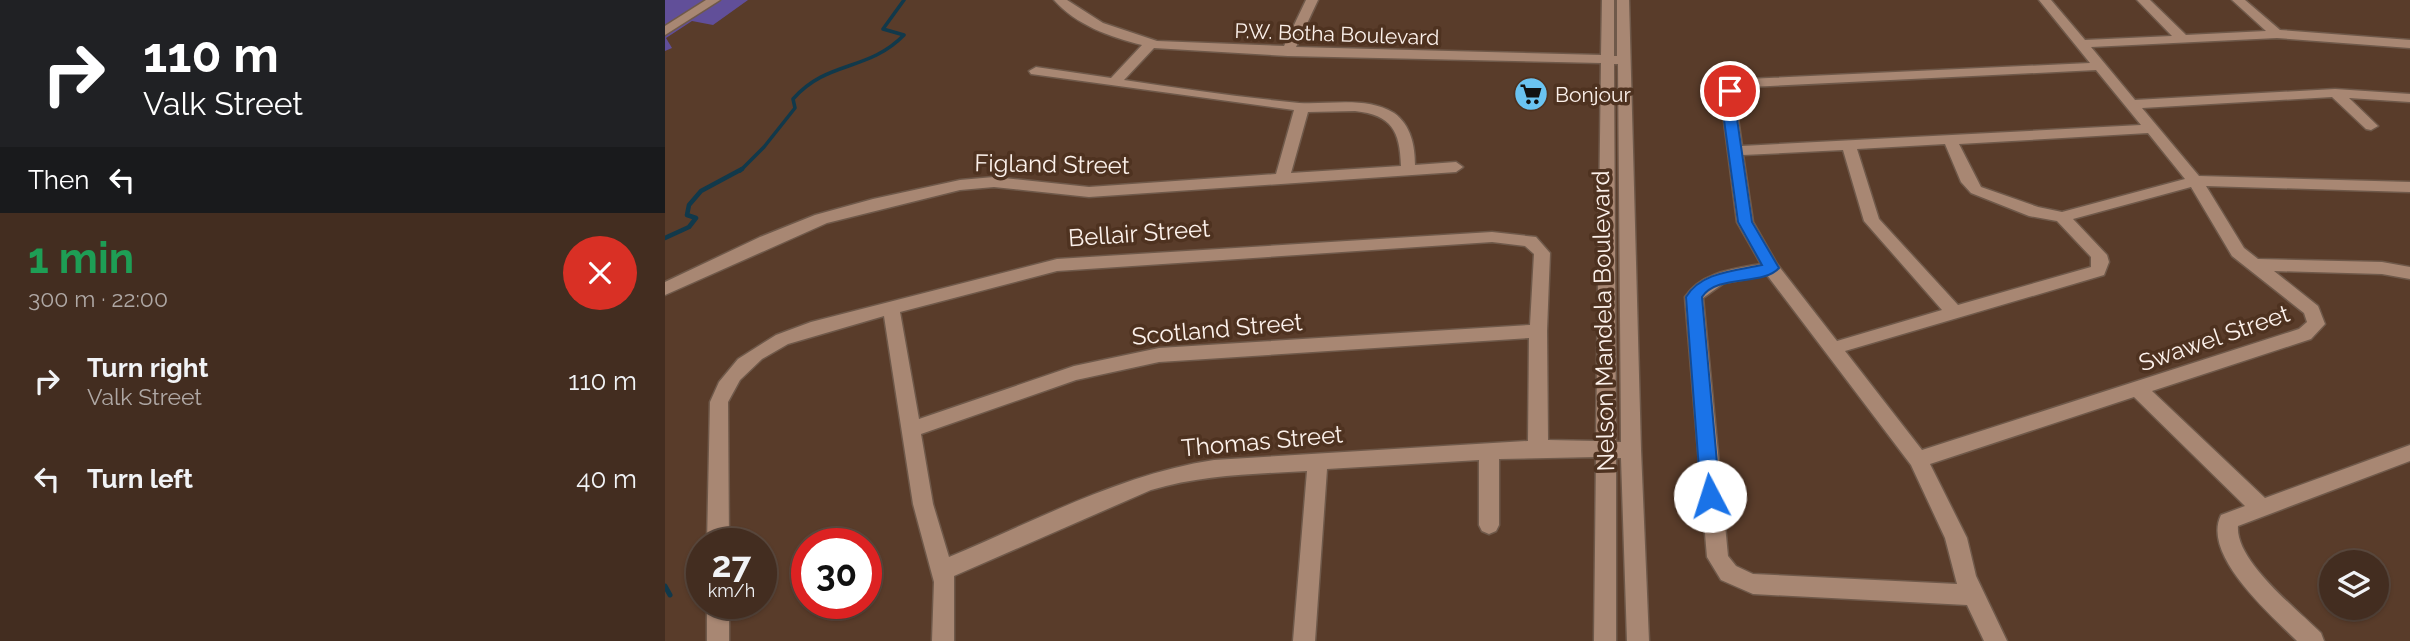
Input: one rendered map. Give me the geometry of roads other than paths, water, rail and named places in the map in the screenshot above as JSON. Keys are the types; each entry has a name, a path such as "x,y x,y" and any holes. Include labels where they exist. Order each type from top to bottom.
{"street":[{"path":"665,31 714,0"},
{"name":"P.W. Botha Boulevard","path":"1060,0 1105,30 1150,44 1192,49 1618,60"},
{"path":"1288,52 1301,17 1312,0"},
{"name":"Nelson Mandela Boulevard","path":"1605,641 1606,449 1626,162 1618,60 1608,0"},
{"name":"Nelson Mandela Boulevard","path":"1623,0 1609,161 1631,450 1639,641"},
{"name":"Swawel Street","path":"1918,460 2138,389 2313,329 2316,324 2312,310 2253,265 2232,245 2195,181 2149,129 2102,66 2045,0"},
{"path":"2143,0 2183,39"},
{"path":"2238,0 2277,34"},
{"path":"2083,44 2277,34 2410,44"},
{"path":"1114,82 1150,44"},
{"path":"1996,641 1972,594 1956,538 1918,460 1771,268 1745,222 1728,98 1730,91 1747,83 2102,66"},
{"path":"1036,71 1302,107 1365,109 1384,113 1396,121 1406,138 1409,169"},
{"path":"2335,93 2371,126"},
{"path":"2131,104 2335,93 2410,98"},
{"path":"1283,177 1302,107"},
{"path":"1737,151 2149,129"},
{"path":"1950,140 1969,182 1976,190 2035,212 2062,217 2195,181 2410,187"},
{"path":"1849,146 1872,221 1954,312"},
{"path":"1609,161 1626,162"},
{"name":"Figland Street","path":"665,289 794,229 847,211 941,188 994,183 1089,192 1456,167"},
{"path":"1834,348 2098,271 2101,262 2099,256 2062,217"},
{"name":"Bellair Street","path":"718,528 717,419 724,388 748,360 785,337 1057,265 1508,237 1530,241 1542,253 1538,331 1538,449"},
{"path":"2253,265 2390,268 2410,273"},
{"path":"1771,268 1714,281 1699,289 1694,297 1715,549 1721,566 1739,581 1753,584 1972,594"},
{"path":"891,308 923,504 941,571 945,597 943,641"},
{"name":"Scotland Street","path":"911,430 1074,373 1160,355 1538,331"},
{"path":"2138,389 2261,508"},
{"name":"Thomas Street","path":"941,571 1146,483 1176,474 1318,462 1538,449 1631,450"},
{"path":"1489,452 1489,525"},
{"path":"2313,641 2241,565 2228,542 2228,521 2410,453"},
{"path":"1304,641 1318,462"},
{"path":"718,619 718,641"}],"waterway":[{"path":"742,169 764,147 795,108 793,99 806,87 834,71 876,55 904,35 883,29 904,0"},
{"path":"665,238 689,227 696,218 687,215 689,205 701,191 742,169"},
{"path":"665,586 670,595"}],"place":[{"name":"Bonjour","path":"1531,94"}]}
